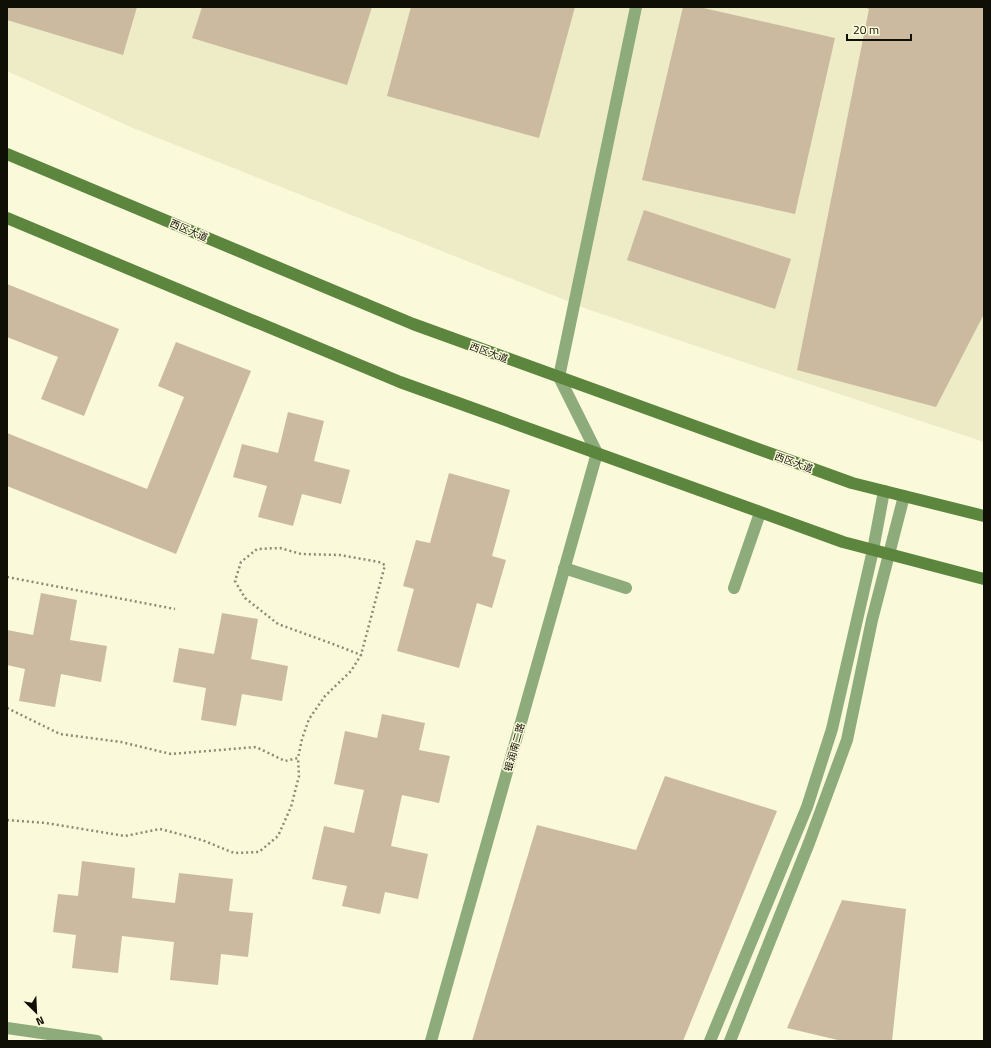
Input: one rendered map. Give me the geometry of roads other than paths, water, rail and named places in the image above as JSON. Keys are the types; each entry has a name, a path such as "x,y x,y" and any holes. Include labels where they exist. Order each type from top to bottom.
{"main road":[{"name":"西区大道","path":"7,154 413,324 852,483 984,516"},
{"path":"7,218 400,382 843,542 984,579"}],"street":[{"path":"597,453 559,377 636,7"},
{"name":"银润南二路","path":"431,1041 597,453"},
{"path":"710,1041 807,806 832,729 873,550 884,491"},
{"path":"730,1041 809,843 846,740 872,620 904,496"},
{"path":"734,588 760,512"},
{"path":"564,568 626,588"},
{"path":"7,1028 64,1039 96,1041"}]}
